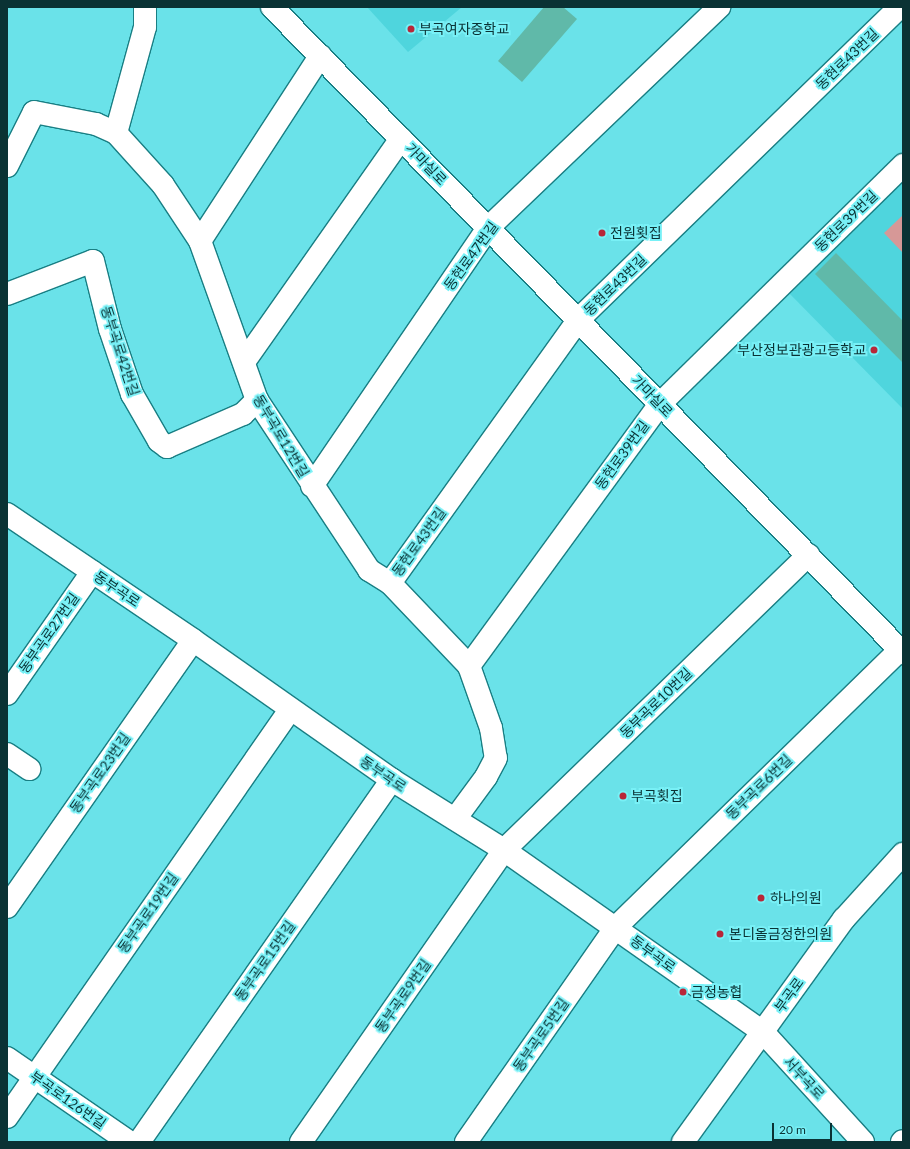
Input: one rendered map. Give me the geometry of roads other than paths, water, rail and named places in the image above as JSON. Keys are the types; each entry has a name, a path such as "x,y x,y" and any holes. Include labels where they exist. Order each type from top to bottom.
{"street":[{"path":"116,133 145,27 145,7"},
{"name":"가마실로","path":"272,7 808,556 902,650"},
{"name":"동현로47번길","path":"312,486 488,228 719,7"},
{"name":"동현로43번길","path":"390,584 578,320 900,7"},
{"path":"200,241 320,56"},
{"name":"동부곡로12번길","path":"7,166 34,112 96,124 116,133 163,185 200,241 257,400 312,486 369,570 390,584 469,666 491,728 496,758 486,778 455,819"},
{"name":"가마실로","path":"244,362 401,139"},
{"name":"동현로39번길","path":"469,666 660,404 903,165"},
{"name":"동부곡로42번길","path":"7,294 93,260 110,329 132,394 159,441 167,447 244,414 257,400"},
{"name":"동부곡로","path":"7,514 194,640 290,710 392,780 504,850 616,927 762,1031"},
{"name":"동부곡로10번길","path":"504,850 808,556"},
{"name":"동부곡로27번길","path":"7,694 92,572"},
{"name":"동부곡로23번길","path":"7,907 194,640"},
{"name":"동부곡로6번길","path":"616,927 902,650"},
{"name":"동부곡로19번길","path":"7,1117 290,710"},
{"path":"7,754 29,769"},
{"name":"동부곡로15번길","path":"139,1142 392,780"},
{"name":"동부곡로9번길","path":"301,1142 504,850"},
{"name":"부곡로","path":"683,1142 844,919 903,854"},
{"name":"동부곡로5번길","path":"466,1142 616,927"},
{"name":"서부곡로","path":"762,1031 863,1142"},
{"name":"부곡로126번길","path":"7,1058 129,1142"}],"place":[{"name":"부곡여자중학교","path":"411,29"},
{"name":"전원횟집","path":"602,233"},
{"name":"부산정보관광고등학교","path":"874,350"},
{"name":"부곡횟집","path":"623,796"},
{"name":"하나의원","path":"761,898"},
{"name":"본디올금정한의원","path":"720,934"},
{"name":"금정농협","path":"683,992"}]}
